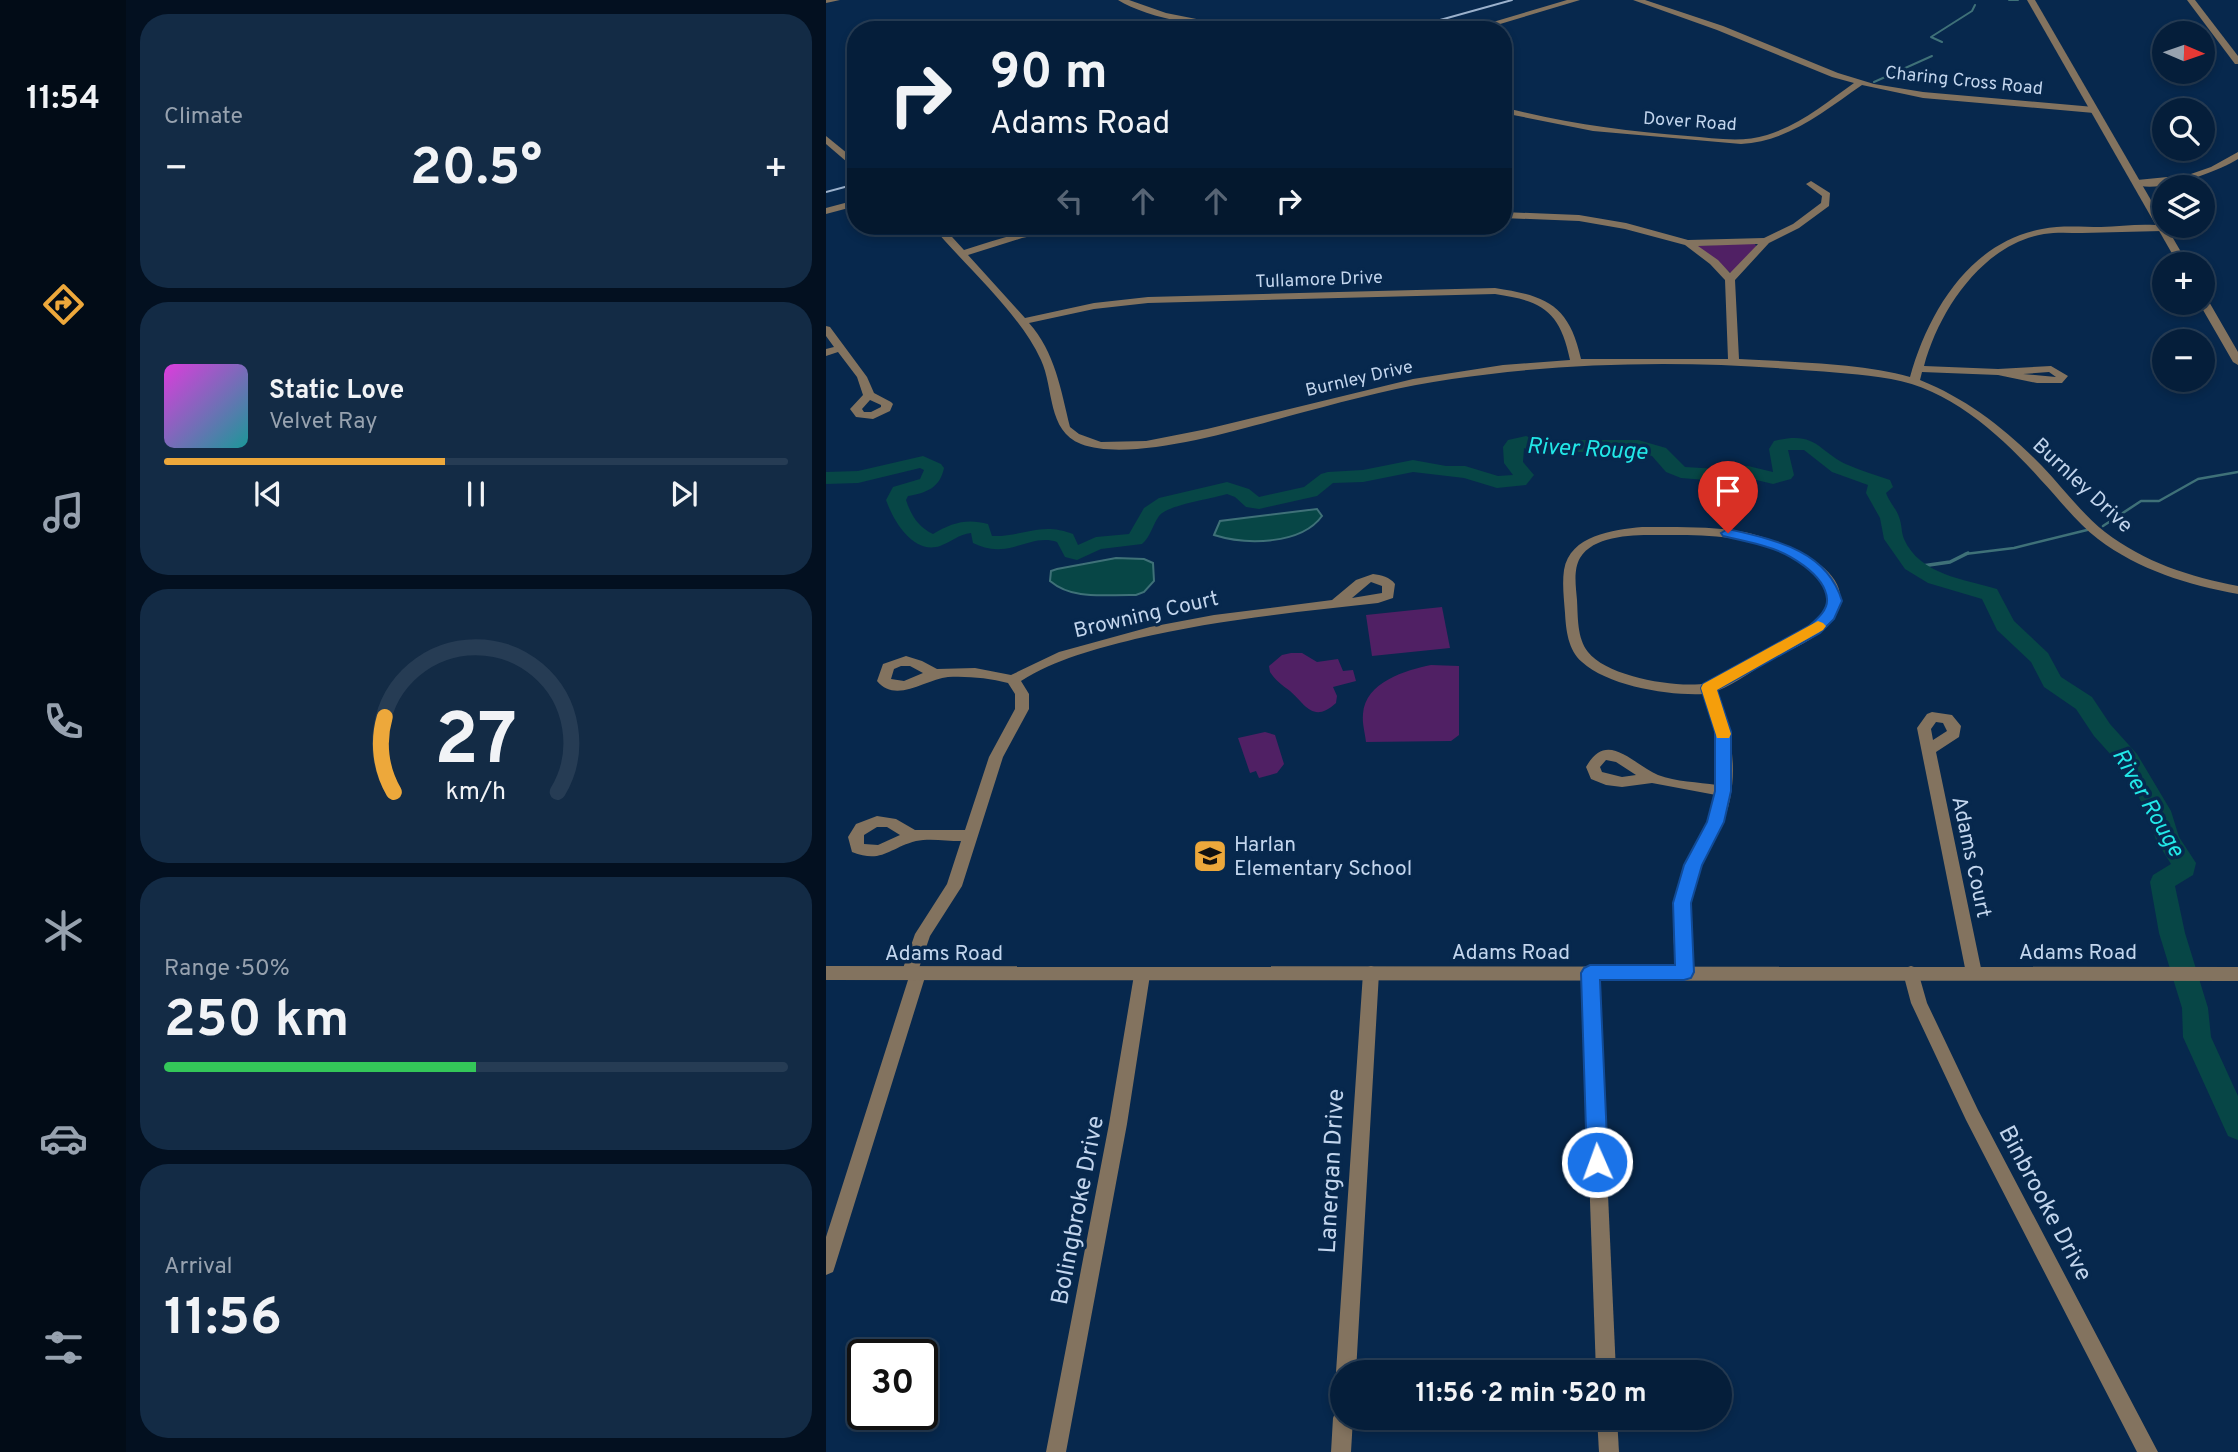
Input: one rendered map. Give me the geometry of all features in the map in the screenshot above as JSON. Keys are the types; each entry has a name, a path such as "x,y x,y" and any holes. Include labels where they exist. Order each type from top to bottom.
{"street":[{"path":"826,1 836,0"},
{"path":"1122,0 1164,15 1198,21"},
{"path":"1502,21 1576,0"},
{"name":"Charing Cross Road","path":"1637,0 1738,34 1860,83 1923,95 2094,110"},
{"path":"2031,0 2152,210"},
{"path":"2191,0 2238,62"},
{"name":"Dover Road","path":"1512,112 1548,121 1629,133 1748,141 1769,138 1787,131 1860,83"},
{"path":"826,139 847,157"},
{"path":"2137,183 2193,178 2214,170 2238,155"},
{"path":"1730,279 1766,241 1796,226 1826,204 1827,195 1811,184"},
{"path":"826,211 847,205"},
{"path":"1512,215 1579,218 1626,226 1688,243 1766,241"},
{"path":"1998,372 1916,375 1937,321 1958,289 1983,261 2011,241 2030,234 2053,230 2152,228"},
{"name":"Burnley Drive","path":"944,235 1036,337 1050,367 1065,428 1081,440 1131,446 1182,438 1444,377 1532,366 1576,363 1734,363 1916,375 2001,435 2036,467 2084,519 2115,545 2172,574 2238,590"},
{"path":"960,254 1025,235"},
{"path":"1688,243 1714,262 1730,279 1734,363"},
{"name":"Tullamore Drive","path":"1024,321 1094,306 1147,300 1495,291 1536,300 1561,316 1569,329 1576,363"},
{"path":"2211,315 2238,362"},
{"path":"826,329 862,377 869,395"},
{"path":"826,353 840,348"},
{"path":"1713,532 1773,544 1809,562 1825,576 1835,601 1829,616 1822,623 1805,636 1709,688 1690,691 1626,678 1594,666 1585,657 1574,636 1570,598 1570,567 1580,551 1593,542 1619,534 1713,532"},
{"name":"Browning Court","path":"1013,680 1052,659 1182,623 1335,604"},
{"path":"826,1266 914,974 923,934 954,886 996,757 1022,709 1023,698 1013,680 989,674 935,674"},
{"path":"1684,972 1682,903 1693,865 1716,822 1723,791 1723,732 1709,688"},
{"name":"Adams Court","path":"1930,749 1974,973"},
{"path":"1652,778 1723,791"},
{"path":"914,836 970,836"},
{"name":"Adams Road","path":"826,973 2238,974"},
{"name":"Lanergan Drive","path":"1347,1360 1371,973"},
{"path":"1590,973 1606,1360"},
{"name":"Binbrooke Drive","path":"1911,973 1919,1003 1972,1115 2148,1452"},
{"name":"Bolingbroke Drive","path":"1056,1452 1118,1124 1142,975"},
{"path":"1341,1452 1342,1430"},
{"path":"1608,1430 1609,1452"}],"shaded area":[{"path":"1754,243 1757,247 1731,273 1697,246"},
{"path":"1317,509 1322,516 1313,526 1287,537 1257,541 1214,535 1220,521"},
{"path":"1116,558 1144,559 1153,563 1154,581 1144,592 1136,595 1102,595 1080,594 1050,581 1051,571"},
{"path":"1442,607 1450,648 1372,656 1366,615"},
{"path":"1302,653 1317,662 1338,659 1343,671 1353,670 1356,681 1333,687 1337,696 1336,703 1328,709 1321,712 1310,710 1270,672 1269,666 1282,655"},
{"path":"1431,665 1459,666 1459,735 1451,741 1366,742 1363,714 1365,703 1371,694 1388,679"},
{"path":"1265,732 1275,735 1284,764 1277,773 1259,778 1256,771 1250,773 1238,738"}],"waterway":[{"path":"2009,0 2018,0"},
{"path":"1942,42 1931,37 1972,11 1975,5"},
{"path":"1874,82 1932,56"},
{"name":"River Rouge","path":"826,478 858,477 923,462 934,468 930,480 917,488 900,491 896,500 905,520 921,536 935,541 957,529 968,527 981,528 980,539 990,543 1045,533 1055,534 1066,538 1070,551 1077,554 1096,543 1135,540 1142,533 1151,512 1166,502 1189,499 1227,488 1242,493 1253,503 1259,503 1310,492 1328,478 1363,476 1413,466 1446,472 1465,472 1497,482 1519,481 1524,475 1514,463 1512,447 1526,442 1542,450 1575,446 1638,446 1659,452 1673,468 1681,472 1718,475 1748,472 1773,478 1784,475 1778,449 1781,445 1796,443 1810,446 1839,468 1883,484 1883,487 1875,489 1876,493 1890,518 1893,537 1903,554 1913,565 1935,578 1990,594 2005,625 2040,658 2052,682 2084,703 2102,730 2129,760 2159,811 2168,840 2184,863 2184,868 2162,882 2172,933 2195,1008 2197,1037 2238,1127"},
{"path":"2103,526 2141,501 2159,501 2198,479 2238,472"},
{"path":"1966,554 2014,548 2087,530"},
{"path":"1915,567 1950,562 1966,554"}],"railway":[{"path":"1436,21 1512,0"},
{"path":"826,192 847,186"}],"slow traffic":[{"path":"1723,734 1709,688 1805,636 1818,626"}],"place":[{"name":"Harlan Elementary School","path":"1210,856"}],"route":[{"path":"1597,1162 1590,973 1684,972 1682,903 1693,865 1716,822 1723,791 1723,732 1709,688 1805,636 1829,616 1835,601 1835,595 1825,576 1809,562 1773,544 1728,533"}]}
